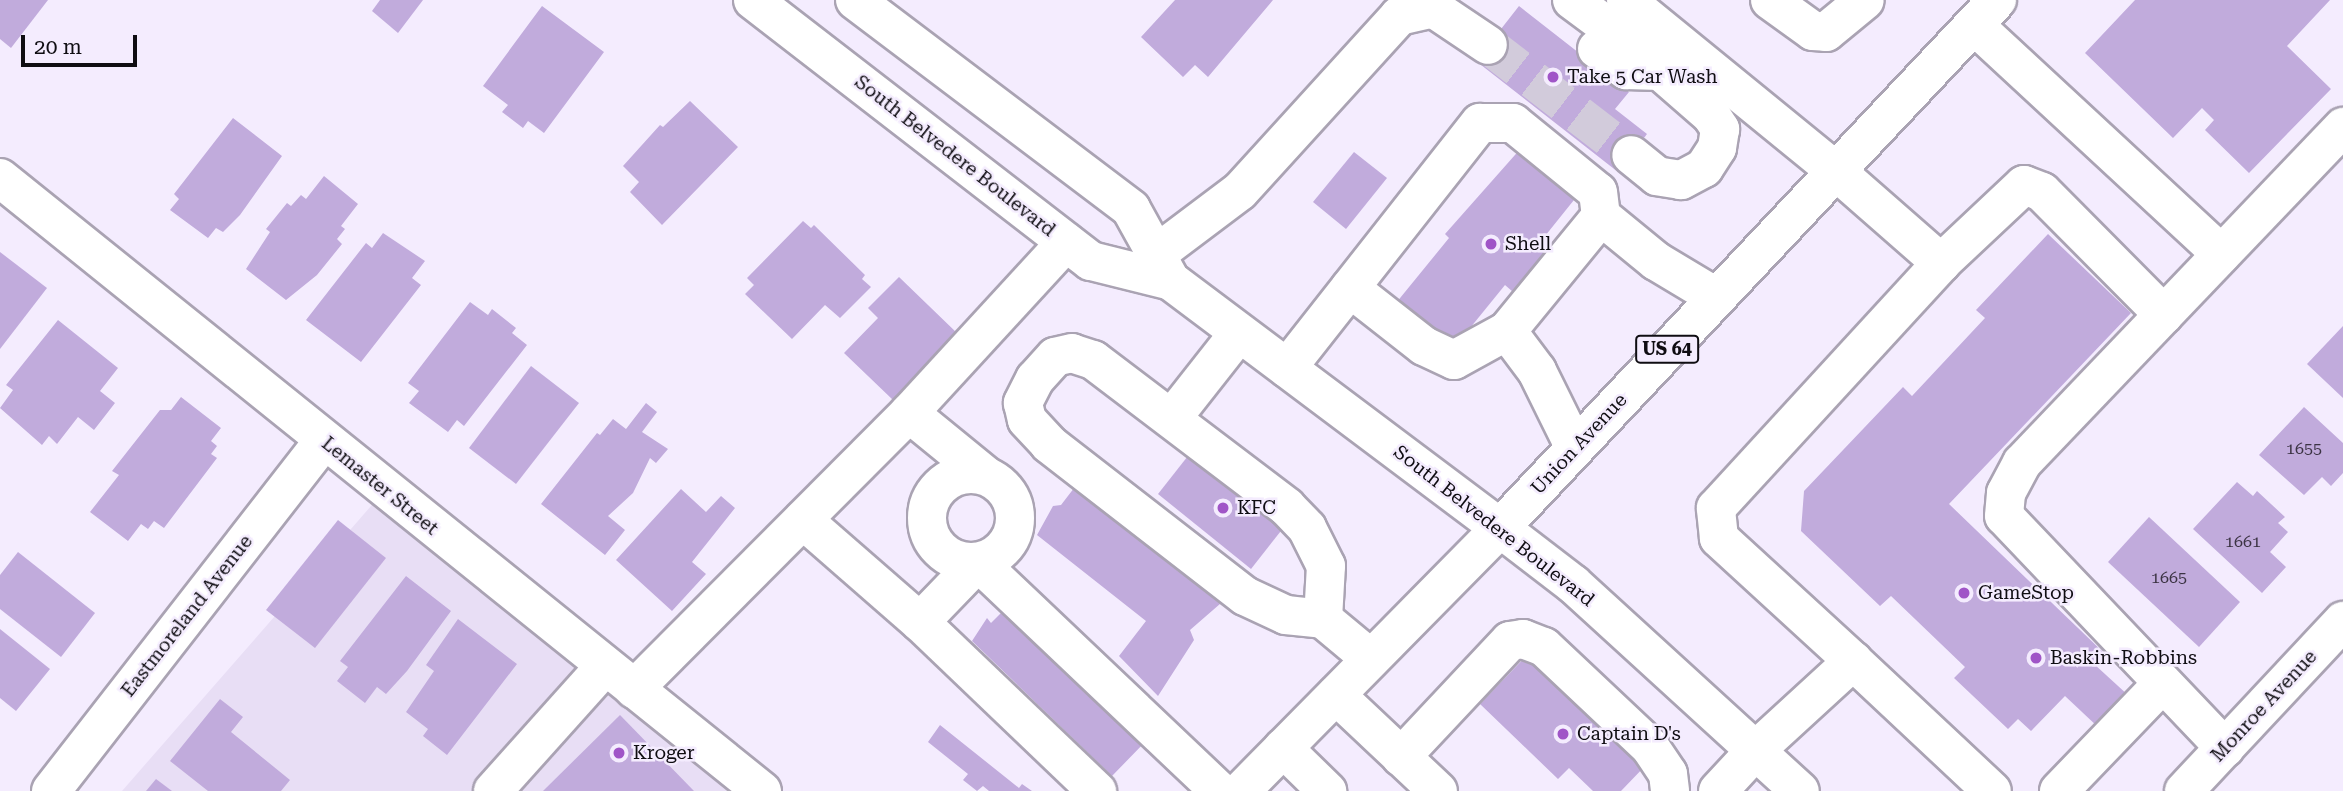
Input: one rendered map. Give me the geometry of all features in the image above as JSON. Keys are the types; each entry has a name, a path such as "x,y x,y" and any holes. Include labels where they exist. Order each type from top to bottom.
{"street":[{"name":"South Belvedere Boulevard","path":"753,0 1091,261 1163,268"},
{"name":"South Belvedere Boulevard","path":"855,0 1131,209 1163,268 1239,333 1573,584 1800,791"},
{"path":"1555,0 1562,22 1626,27 1661,71 1711,115 1720,129 1717,148 1704,168 1681,180 1657,176 1631,155"},
{"path":"1572,0 1626,27 1836,171 1941,263"},
{"path":"1770,0 1813,31 1826,32 1865,0"},
{"path":"1163,268 1240,191 1399,16 1433,8 1489,45"},
{"path":"1986,12 2221,254"},
{"name":"Union Avenue","path":"1241,791 1500,528 1986,12"},
{"path":"1287,368 1480,123 1513,123 1598,192 1601,216 1656,261 1716,296"},
{"path":"2225,748 2161,685 2004,516 2006,493 2022,463 2343,127"},
{"name":"Lemaster Street","path":"0,178 323,441 762,791"},
{"path":"1992,791 1718,538 1716,508 1941,263 2024,185 2042,192 2164,315"},
{"path":"1350,288 1424,346 1454,360 1507,331 1601,216"},
{"path":"494,791 619,677 803,520 909,414 1066,242"},
{"path":"1507,331 1537,371 1575,448"},
{"path":"1172,418 1239,333"},
{"path":"1323,619 1325,566 1307,528 1287,507 1093,360 1072,353 1055,357 1035,379 1023,403 1027,420 1049,444 1245,596 1286,615 1323,619 1371,659"},
{"path":"909,414 1008,493 1016,522 1003,549 978,562 920,622"},
{"name":"Eastmoreland Avenue","path":"51,791 323,441"},
{"path":"985,475 963,474 944,483 931,500 927,521 937,547 948,556 978,562 1219,791"},
{"path":"803,520 920,622 1097,791"},
{"name":"Monroe Avenue","path":"2184,791 2343,621"},
{"path":"1401,757 1510,641 1523,639 1544,647 1650,747 1668,774 1670,791"},
{"path":"1718,791 1756,750 1853,661"},
{"path":"2059,791 2161,685"},
{"path":"1336,695 1438,791"},
{"path":"1283,748 1327,791"}],"shaded area":[{"path":"378,498 745,791 122,791"}],"building":[{"path":"0,0 48,0 11,48 0,39"},
{"path":"380,0 423,0 398,33 372,11"},
{"path":"1175,0 1273,0 1208,77 1195,65 1183,77 1141,37"},
{"path":"2135,0 2330,0 2287,46 2331,89 2249,173 2205,130 2214,120 2202,108 2173,138 2085,53"},
{"path":"542,6 604,52 544,133 528,121 523,128 502,112 508,105 483,86"},
{"name":"Take 5 Car Wash","path":"1519,6 1629,92 1615,109 1647,134 1618,172 1476,61"},
{"path":"690,101 738,147 662,225 630,192 639,182 623,166 660,125 663,127"},
{"path":"233,118 282,156 240,215 223,232 216,228 208,238 170,210 179,199 174,194"},
{"name":"Shell","path":"1529,139 1586,185 1537,246 1546,253 1513,292 1505,285 1453,349 1396,303 1449,238 1445,234"},
{"path":"1354,152 1387,178 1346,229 1313,202"},
{"path":"324,176 358,204 341,226 345,229 337,239 342,244 317,275 286,300 246,269 270,232 266,229 287,203 291,206 301,195 306,199"},
{"path":"803,221 811,228 814,225 865,275 862,279 871,287 840,318 825,305 792,339 745,294 754,285 747,278"},
{"path":"383,233 425,261 412,278 421,285 361,362 306,320 366,243 372,248"},
{"path":"2048,234 2131,313 1949,504 2104,653 2094,664 2129,696 2099,728 2065,696 2031,731 2018,719 2008,729 1954,678 1965,667 1891,596 1880,606 1801,531 1804,491 1903,387 1912,396 1985,318 1976,310"},
{"path":"0,252 47,288 0,349"},
{"path":"899,277 958,334 893,400 844,353 878,318 868,308"},
{"path":"470,302 488,315 492,309 516,328 512,333 527,345 464,426 457,420 448,432 409,403 419,391 408,383"},
{"path":"58,320 118,368 100,391 115,403 94,430 78,417 57,444 49,436 42,445 0,408 13,390 6,385"},
{"path":"2343,326 2343,398 2307,364"},
{"path":"531,366 579,403 516,484 469,448"},
{"path":"181,397 221,428 211,441 217,446 211,454 217,458 164,528 154,521 148,529 141,524 128,541 90,512 119,475 112,471 160,410 171,410"},
{"path":"646,403 657,412 642,432 668,449 656,463 650,458 633,493 608,516 625,530 605,555 541,504 597,433 600,435 613,419 626,429"},
{"path":"2304,407 2343,443 2343,473 2331,486 2322,477 2304,495 2259,455"},
{"name":"KFC","path":"1195,447 1288,522 1251,569 1158,494"},
{"path":"1081,479 1228,597 1190,630 1194,640 1158,696 1119,656 1146,621 1037,535 1053,506 1061,505"},
{"path":"2237,482 2253,496 2257,491 2285,517 2278,523 2288,532 2270,552 2286,567 2262,593 2193,529"},
{"path":"681,489 706,512 721,496 735,508 692,562 706,574 672,611 616,560"},
{"path":"2149,517 2240,602 2199,647 2108,562"},
{"path":"338,520 386,558 315,648 266,610"},
{"path":"18,552 95,613 61,657 0,609 0,575"},
{"path":"406,576 451,611 407,671 386,694 377,687 365,703 337,681 348,667 340,661"},
{"path":"1007,607 1147,740 1112,776 972,641 987,618 991,623"},
{"path":"458,619 517,664 447,755 423,736 428,729 406,712 434,671 426,665"},
{"path":"0,629 50,669 16,711 0,698"},
{"name":"Captain D's","path":"1530,652 1647,764 1621,791 1593,791 1569,768 1558,779 1480,704"},
{"path":"220,699 243,717 231,732 290,780 281,791 208,791 170,761"},
{"name":"Kroger","path":"620,715 694,791 543,791"},
{"path":"940,725 1019,788 1022,784 1032,791 989,791 983,786 977,791 963,780 968,774 928,742"},
{"path":"156,779 172,791 146,791"}],"tunnel":[{"path":"1488,45 1631,155"}],"place":[{"name":"Take 5 Car Wash","path":"1553,77"},
{"name":"Shell","path":"1491,244"},
{"name":"KFC","path":"1223,508"},
{"name":"GameStop","path":"1964,593"},
{"name":"Baskin-Robbins","path":"2036,658"},
{"name":"Captain D's","path":"1563,734"},
{"name":"Kroger","path":"619,753"}]}
